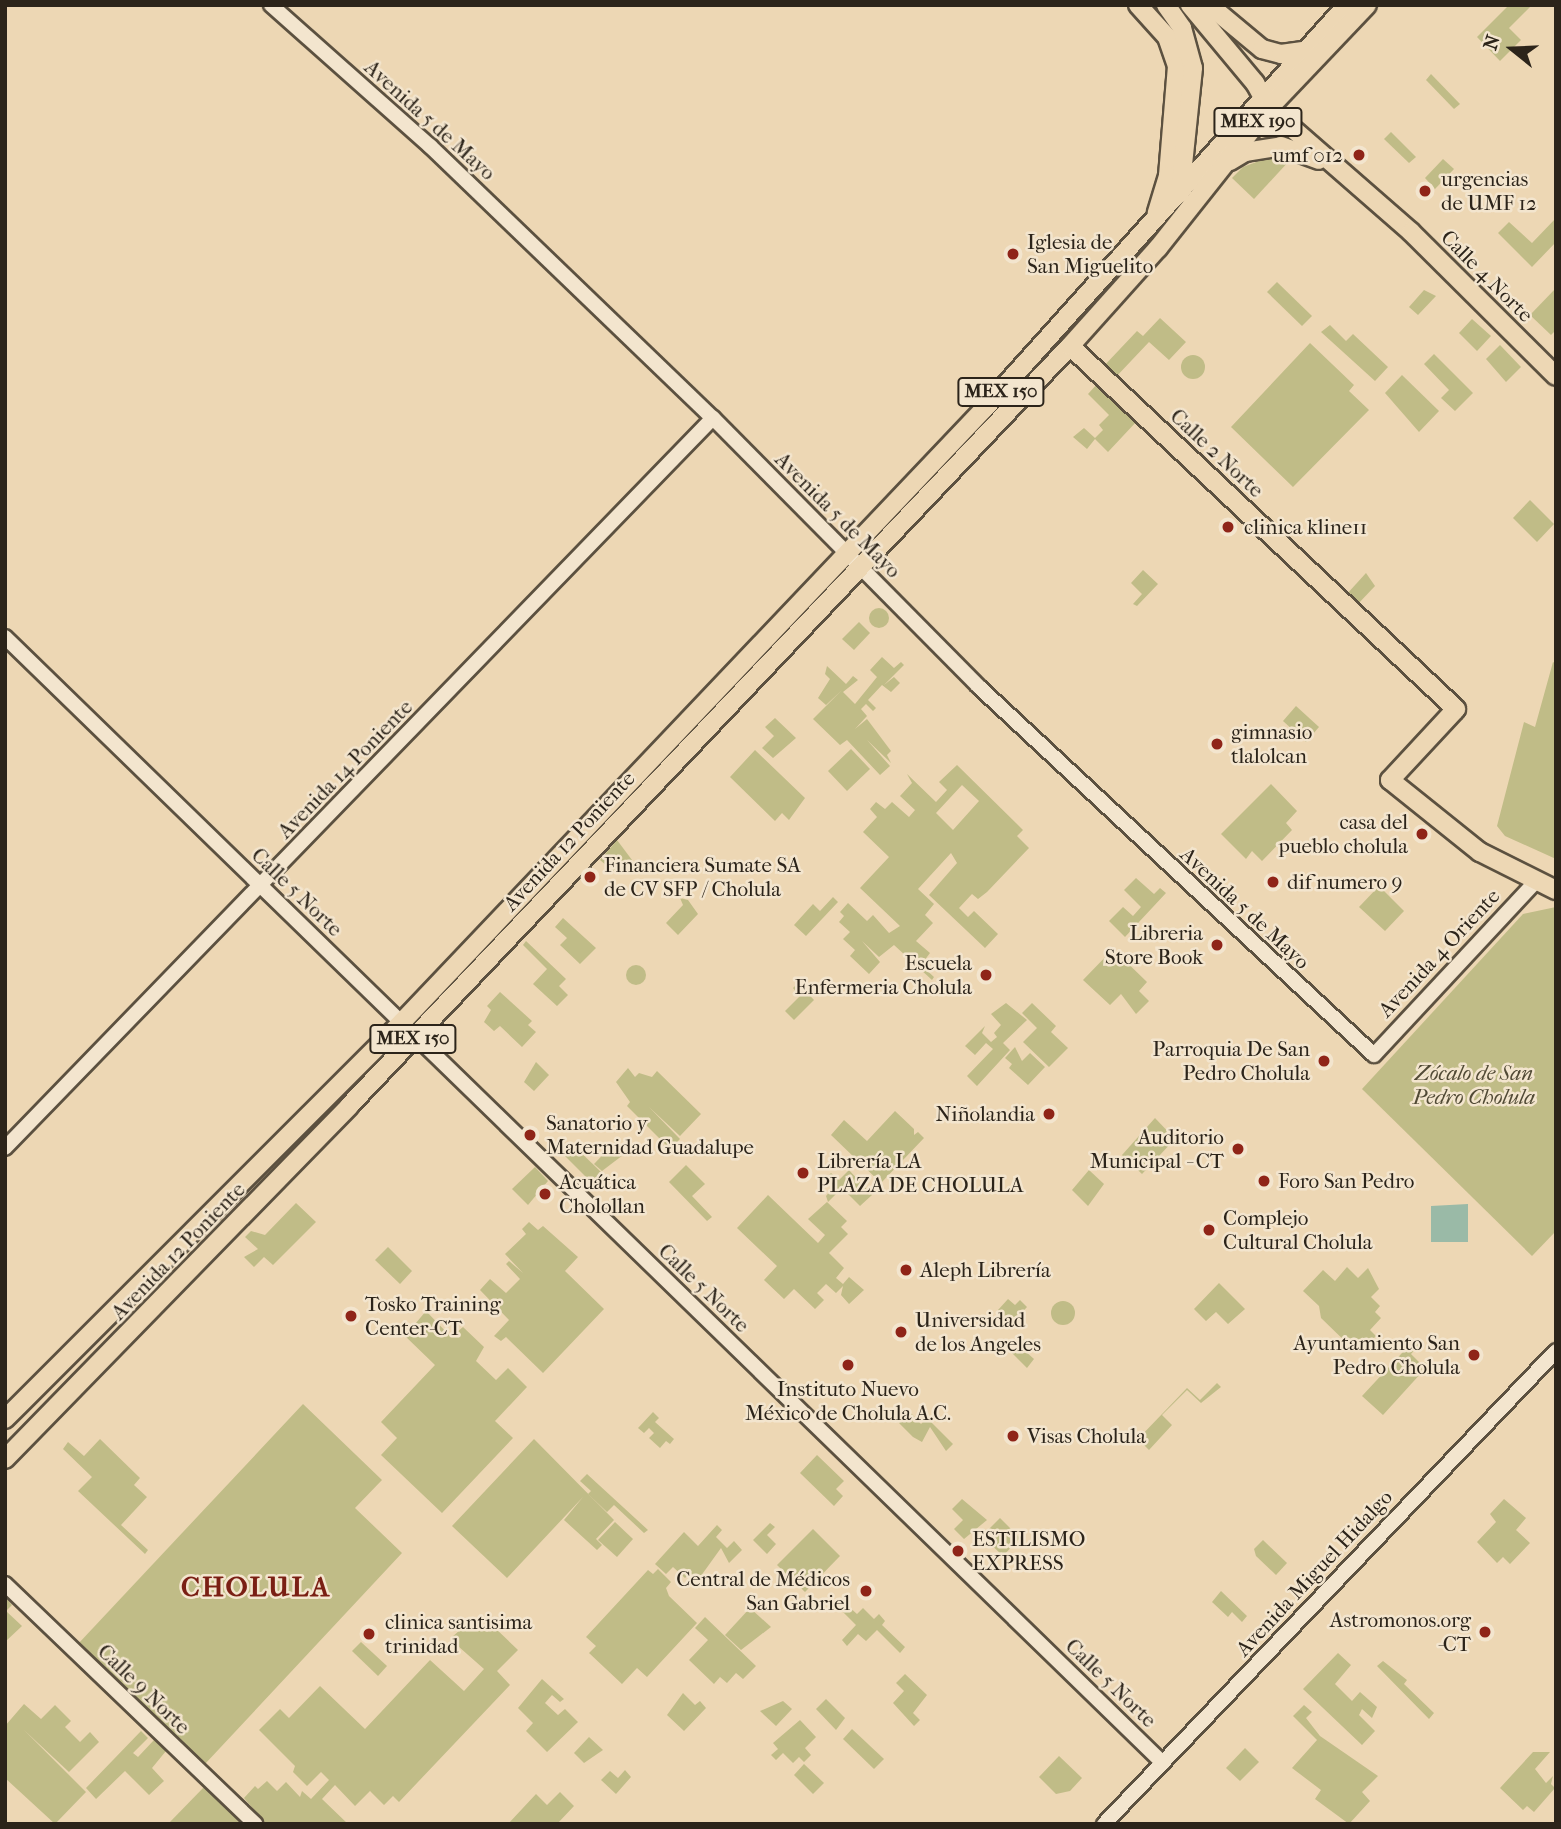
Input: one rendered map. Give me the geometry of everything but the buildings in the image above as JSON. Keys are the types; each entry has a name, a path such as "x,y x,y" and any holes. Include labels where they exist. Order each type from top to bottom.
{"main road":[{"name":"MEX 150","path":"1139,5 1167,37 1177,66 1168,176 1153,226"},
{"name":"MEX 150","path":"1158,248 1180,191 1193,68 1182,28 1166,5"},
{"name":"Calle 4 Norte","path":"1190,5 1266,102 1336,168 1411,232 1556,376"},
{"path":"1209,5 1262,48 1281,54 1303,51"},
{"name":"MEX 190","path":"1158,248 1224,165 1303,51 1347,5"},
{"name":"MEX 190","path":"1153,226 1180,191 1266,102 1367,5"},
{"path":"1224,165 1245,152 1281,146 1336,168"},
{"name":"Avenida 12 Poniente","path":"11,1413 402,1022 1153,226"},
{"name":"Avenida 12 Poniente","path":"5,1459 417,1035 1070,346 1158,248"},
{"name":"Calle 2 Norte","path":"1070,346 1456,709 1390,780 1480,852 1535,881"},
{"path":"1535,881 1556,890"},
{"path":"11,1413 16,1427 24,1431 36,1427"}],"street":[{"name":"Avenida 5 de Mayo","path":"271,5 430,146 713,418 859,567 1243,936 1374,1055"},
{"name":"Avenida 14 Poniente","path":"5,1148 713,418"},
{"name":"Calle 5 Norte","path":"5,637 1163,1763"},
{"name":"Avenida 4 Oriente","path":"1374,1055 1535,881"},
{"name":"Avenida Miguel Hidalgo","path":"1104,1824 1556,1351"},
{"name":"Calle 9 Norte","path":"5,1584 255,1824"}],"green space":[{"path":"1509,5 1531,6 1509,28 1521,40 1500,61 1477,37"},
{"path":"1431,74 1460,104 1454,109 1426,80"},
{"path":"1391,132 1416,157 1409,163 1384,139"},
{"path":"1267,158 1290,160 1254,199 1232,178 1243,167"},
{"path":"1443,159 1454,169 1435,189 1425,178"},
{"path":"1556,218 1556,242 1532,267 1498,233 1509,222 1532,243"},
{"path":"1277,282 1312,316 1302,326 1267,292"},
{"path":"1556,288 1556,330 1551,335 1530,315"},
{"path":"1424,290 1436,296 1418,315 1409,307"},
{"path":"1160,318 1186,342 1169,360 1149,342 1114,379 1102,368 1137,331 1143,336"},
{"path":"1472,319 1491,336 1477,351 1459,333"},
{"path":"1330,325 1346,341 1353,334 1388,367 1375,381 1321,332"},
{"path":"1310,343 1354,385 1349,391 1369,410 1293,487 1231,427"},
{"path":"1500,345 1521,367 1506,382 1486,359"},
{"path":"1434,354 1473,393 1455,411 1441,398 1449,390 1424,364"},
{"path":"1193,355 1204,362 1205,367 1198,378 1193,379 1182,372 1181,367 1188,356"},
{"path":"1402,375 1439,411 1419,432 1385,393"},
{"path":"1098,383 1137,421 1108,452 1095,439 1087,449 1073,437 1084,428 1095,438 1103,430 1099,425 1109,415 1088,394"},
{"path":"1530,500 1554,524 1537,542 1513,518"},
{"path":"1143,570 1158,584 1137,606 1133,604 1142,594 1131,583"},
{"path":"1366,573 1375,586 1357,605 1346,595"},
{"path":"879,608 886,611 889,618 886,625 879,628 872,625 869,618 872,611"},
{"path":"859,622 870,633 854,650 842,639"},
{"path":"882,657 894,668 901,662 904,665 884,685 894,677 900,683 891,692 882,685 868,700 876,708 873,711 866,704 861,709 867,716 855,729 867,719 891,751 887,755 891,763 867,740 890,766 880,775 847,740 840,745 813,719 842,690 826,705 818,698 830,679 825,674 827,666 846,684 853,676 858,680 843,692 855,704 877,677 870,670"},
{"path":"1553,662 1556,664 1556,859 1505,836 1497,826 1524,722 1535,727"},
{"path":"1296,706 1319,727 1306,742 1283,721"},
{"path":"775,718 796,738 773,758 762,748 774,736 765,727"},
{"path":"851,749 870,769 847,791 828,771"},
{"path":"755,750 805,798 789,820 782,813 775,821 730,777"},
{"path":"957,765 1023,830 1017,836 1029,848 987,892 978,899 972,894 959,908 968,917 974,911 998,934 985,948 929,895 957,863 951,853 918,889 934,904 925,915 933,923 916,941 930,953 921,965 934,977 932,980 894,945 879,957 862,941 880,962 869,974 850,956 855,950 843,939 850,932 839,922 844,916 840,912 848,903 867,921 873,915 889,933 900,926 860,888 889,857 863,832 877,817 870,809 876,802 885,809 892,802 909,817 915,810 900,796 912,783 907,774 936,802 947,790 939,782","holes":["962,785 979,801 953,830 936,813"]},
{"path":"1271,784 1297,811 1286,823 1292,830 1262,861 1252,851 1246,859 1221,834"},
{"path":"617,840 632,860 614,872 600,860"},
{"path":"1136,878 1154,894 1160,888 1166,893 1125,937 1109,921 1123,907 1133,916 1141,907 1124,890"},
{"path":"1379,886 1404,911 1385,931 1359,907"},
{"path":"833,897 838,902 806,936 794,925 813,904 820,911"},
{"path":"680,898 688,900 698,914 678,935 666,923 683,905"},
{"name":"Zócalo de San Pedro Cholula","path":"1556,907 1556,1231 1532,1256 1362,1089 1523,914"},
{"path":"563,918 596,948 580,964 560,945 567,938 555,927"},
{"path":"526,941 566,979 559,986 568,995 557,1006 533,984 547,969 523,945"},
{"path":"1113,949 1147,982 1139,991 1149,1001 1136,1014 1121,994 1110,1005 1083,980"},
{"path":"636,965 643,968 646,975 643,982 636,985 629,982 626,975 629,968"},
{"path":"798,983 814,1000 794,1020 785,1011 800,996 793,988"},
{"path":"500,992 532,1021 528,1025 536,1032 522,1047 500,1026 494,1031 484,1022 491,1010 487,1006"},
{"path":"1006,1003 1027,1020 1003,1043 1010,1050 977,1086 967,1076 993,1049 986,1043 975,1055 965,1046 985,1026 982,1033 991,1042 997,1037 994,1033 1001,1025 991,1014"},
{"path":"1032,1003 1056,1026 1051,1032 1068,1048 1049,1067 1023,1042 1037,1028 1022,1013"},
{"path":"1015,1047 1022,1061 1030,1053 1045,1067 1028,1085 1009,1068 1012,1064 1005,1058"},
{"path":"536,1062 549,1075 534,1091 524,1082"},
{"path":"628,1068 635,1077 639,1073 652,1077 657,1071 701,1114 680,1136 649,1107 680,1139 670,1149 627,1106 630,1102 616,1082"},
{"path":"895,1111 914,1129 914,1135 918,1132 924,1138 881,1183 831,1135 844,1120 867,1141"},
{"path":"1155,1118 1175,1139 1142,1174 1122,1155"},
{"path":"616,1141 627,1152 602,1171 594,1164"},
{"path":"571,1143 601,1172 592,1183 562,1153"},
{"path":"686,1165 705,1184 692,1196 712,1217 707,1221 669,1182"},
{"path":"535,1167 548,1181 528,1205 512,1189"},
{"path":"849,1170 872,1195 860,1206 842,1188 828,1202 826,1196 833,1188 825,1179 831,1173 839,1180"},
{"path":"1089,1170 1104,1184 1088,1206 1072,1190"},
{"path":"768,1195 818,1243 825,1235 808,1219 827,1202 847,1221 841,1227 848,1234 829,1253 844,1268 836,1278 843,1284 849,1277 864,1290 849,1304 841,1295 843,1286 836,1293 826,1284 817,1293 824,1300 815,1309 794,1289 784,1299 764,1280 777,1266 737,1228"},
{"path":"296,1203 316,1222 273,1265 264,1257 254,1267 244,1257 258,1249 245,1237 251,1231 265,1235"},
{"path":"529,1222 538,1230 543,1226 578,1257 565,1271 604,1309 543,1373 506,1337 501,1341 494,1336 509,1320 480,1290 490,1279 506,1293 520,1279 506,1264 509,1261 523,1273 505,1254 526,1234 522,1229"},
{"path":"388,1247 412,1271 400,1284 375,1260"},
{"path":"1347,1267 1358,1278 1368,1268 1379,1289 1371,1297 1380,1306 1375,1312 1381,1318 1370,1330 1376,1336 1366,1346 1360,1341 1352,1348 1321,1318 1319,1306 1303,1291 1323,1270 1335,1281"},
{"path":"1219,1283 1245,1309 1228,1324 1216,1312 1206,1321 1194,1309"},
{"path":"1008,1299 1015,1305 1020,1300 1027,1307 1012,1323 998,1310"},
{"path":"1063,1301 1072,1304 1075,1313 1072,1322 1063,1325 1054,1322 1051,1313 1054,1304"},
{"path":"426,1311 451,1337 463,1327 484,1347 476,1361 496,1380 508,1368 527,1387 495,1421 513,1438 442,1513 381,1455 397,1438 381,1422 435,1365 405,1336"},
{"path":"1022,1338 1030,1345 1025,1351 1034,1359 1027,1368 1010,1351"},
{"path":"1415,1339 1420,1344 1411,1354 1422,1365 1430,1357 1433,1360 1383,1415 1362,1396"},
{"path":"1217,1383 1221,1387 1201,1403 1187,1390 1162,1415 1172,1425 1149,1450 1138,1439 1187,1388 1200,1400"},
{"path":"303,1404 382,1480 355,1508 402,1553 205,1764 78,1644"},
{"path":"653,1412 659,1418 655,1422 674,1439 670,1444 666,1441 660,1448 649,1438 654,1433 649,1428 644,1433 638,1428"},
{"path":"910,1412 921,1424 927,1418 953,1444 946,1451 930,1427 922,1442 913,1437 899,1423"},
{"path":"100,1439 140,1478 134,1485 147,1497 121,1525 148,1550 145,1554 78,1491 92,1477 63,1449 68,1442 84,1456"},
{"path":"534,1439 614,1520 596,1539 602,1545 597,1550 564,1520 583,1497 507,1578 452,1526"},
{"path":"817,1455 844,1481 836,1489 843,1496 834,1506 800,1473"},
{"path":"587,1474 648,1530 644,1533 614,1505 607,1512 588,1494 591,1491 580,1481"},
{"path":"962,1499 987,1520 964,1539 954,1529 963,1520 952,1509"},
{"path":"1504,1499 1526,1518 1516,1530 1530,1543 1510,1564 1503,1557 1497,1563 1477,1542 1496,1522 1490,1514"},
{"path":"1000,1518 1020,1538 1003,1556 982,1536"},
{"path":"615,1522 633,1539 617,1557 598,1540"},
{"path":"770,1523 775,1527 767,1535 776,1544 767,1554 753,1540"},
{"path":"717,1525 722,1530 716,1537 727,1548 734,1541 742,1550 729,1563 721,1548 698,1580 690,1573 685,1578 673,1567 666,1574 655,1564 684,1532 698,1546"},
{"path":"813,1529 840,1556 805,1592 777,1565"},
{"path":"1263,1540 1287,1563 1276,1575 1256,1556 1254,1549"},
{"path":"658,1569 671,1582 666,1588 669,1596 697,1623 647,1677 637,1668 622,1684 589,1653 596,1646 586,1637 648,1570 653,1574"},
{"path":"1221,1591 1247,1616 1242,1622 1232,1612 1228,1617 1212,1602"},
{"path":"5,1597 12,1605 6,1611 22,1626 5,1642"},
{"path":"847,1605 857,1614 863,1608 874,1619 879,1614 885,1621 882,1625 905,1647 900,1653 877,1630 866,1641 858,1634 847,1646 842,1640 856,1625 842,1611"},
{"path":"750,1608 771,1627 741,1650 725,1635"},
{"path":"705,1617 756,1666 743,1679 736,1673 727,1683 720,1677 714,1684 689,1660 708,1640 695,1628"},
{"path":"473,1618 487,1632 493,1626 518,1650 497,1671 510,1685 399,1802 393,1796 384,1805 370,1791 355,1806 335,1785 322,1799 348,1824 266,1824 244,1798 255,1786 258,1789 267,1781 277,1791 286,1782 300,1797 302,1791 311,1799 329,1780 321,1772 307,1786 293,1772 295,1766 259,1730 280,1709 289,1718 320,1686 365,1729 430,1660 464,1691 484,1669 450,1639"},
{"path":"361,1642 387,1666 378,1676 352,1651"},
{"path":"1338,1653 1351,1665 1335,1684 1352,1701 1360,1692 1377,1707 1372,1718 1362,1709 1359,1715 1375,1731 1362,1745 1303,1689"},
{"path":"1383,1661 1407,1680 1404,1684 1434,1713 1429,1719 1377,1666"},
{"path":"905,1674 927,1695 913,1713 920,1720 914,1726 893,1703 904,1691 896,1683"},
{"path":"542,1679 564,1699 560,1702 552,1695 545,1703 558,1715 565,1709 578,1722 547,1752 526,1731 533,1723 518,1708"},
{"path":"683,1693 695,1705 700,1701 706,1708 684,1731 667,1715"},
{"path":"826,1699 845,1718 836,1730 816,1709"},
{"path":"783,1701 792,1709 776,1726 760,1711"},
{"path":"24,1704 41,1719 55,1705 71,1721 65,1727 80,1742 90,1732 99,1742 69,1772 24,1730 86,1792 55,1824 5,1778 5,1726"},
{"path":"1304,1705 1312,1712 1306,1718 1320,1736 1378,1776 1362,1792 1370,1801 1349,1824 1315,1799 1321,1790 1292,1768 1317,1740 1293,1716"},
{"path":"800,1720 816,1737 805,1748 811,1755 804,1762 799,1757 793,1763 783,1753 776,1760 771,1755 778,1749 773,1743"},
{"path":"852,1729 884,1759 874,1769 843,1739"},
{"path":"141,1731 148,1738 133,1753 138,1757 154,1740 166,1751 152,1768 164,1781 149,1795 125,1771 96,1799 86,1788"},
{"path":"589,1737 603,1750 584,1763 574,1753"},
{"path":"1245,1748 1259,1762 1240,1781 1226,1768"},
{"path":"1533,1752 1550,1752 1535,1769 1546,1783 1553,1776 1551,1784 1555,1788 1534,1812 1527,1806 1523,1810 1500,1788"},
{"path":"1059,1756 1082,1778 1070,1791 1056,1794 1039,1777"},
{"path":"804,1764 824,1783 813,1794 794,1775"},
{"path":"625,1770 631,1777 616,1794 601,1780 610,1771 618,1778"},
{"path":"205,1786 244,1824 168,1824"},
{"path":"560,1792 574,1806 557,1824 508,1824 536,1794 547,1805"}],"shaded area":[{"path":"1468,1204 1468,1242 1431,1242 1431,1206"}],"place":[{"name":"umf 012","path":"1359,155"},
{"name":"urgencias de UMF 12","path":"1425,191"},
{"name":"Iglesia de San Miguelito","path":"1013,254"},
{"name":"clinica kline11","path":"1228,527"},
{"name":"gimnasio tlalolcan","path":"1217,744"},
{"name":"casa del pueblo cholula","path":"1422,834"},
{"name":"Financiera Sumate SA de CV SFP / Cholula","path":"590,877"},
{"name":"dif numero 9","path":"1273,882"},
{"name":"Libreria Store Book","path":"1217,945"},
{"name":"Escuela Enfermeria Cholula","path":"986,975"},
{"name":"Parroquia De San Pedro Cholula","path":"1324,1061"},
{"name":"Niñolandia","path":"1049,1114"},
{"name":"Sanatorio y Maternidad Guadalupe","path":"530,1135"},
{"name":"Auditorio Municipal - CT","path":"1238,1149"},
{"name":"Librería LA PLAZA DE CHOLULA","path":"803,1173"},
{"name":"Foro San Pedro","path":"1264,1181"},
{"name":"Acuática Cholollan","path":"545,1194"},
{"name":"Complejo Cultural Cholula","path":"1209,1230"},
{"name":"Aleph Librería","path":"906,1270"},
{"name":"Tosko Training Center-CT","path":"351,1316"},
{"name":"Universidad de los Angeles","path":"901,1332"},
{"name":"Ayuntamiento San Pedro Cholula","path":"1474,1355"},
{"name":"Instituto Nuevo México de Cholula A.C.","path":"848,1365"},
{"name":"Visas Cholula","path":"1013,1436"},
{"name":"ESTILISMO EXPRESS","path":"958,1551"},
{"name":"Central de Médicos San Gabriel","path":"866,1591"},
{"name":"Astromonos.org -CT","path":"1485,1632"},
{"name":"clinica santisima trinidad","path":"369,1634"}],"district":[{"name":"CHOLULA","path":"256,1587"}]}
